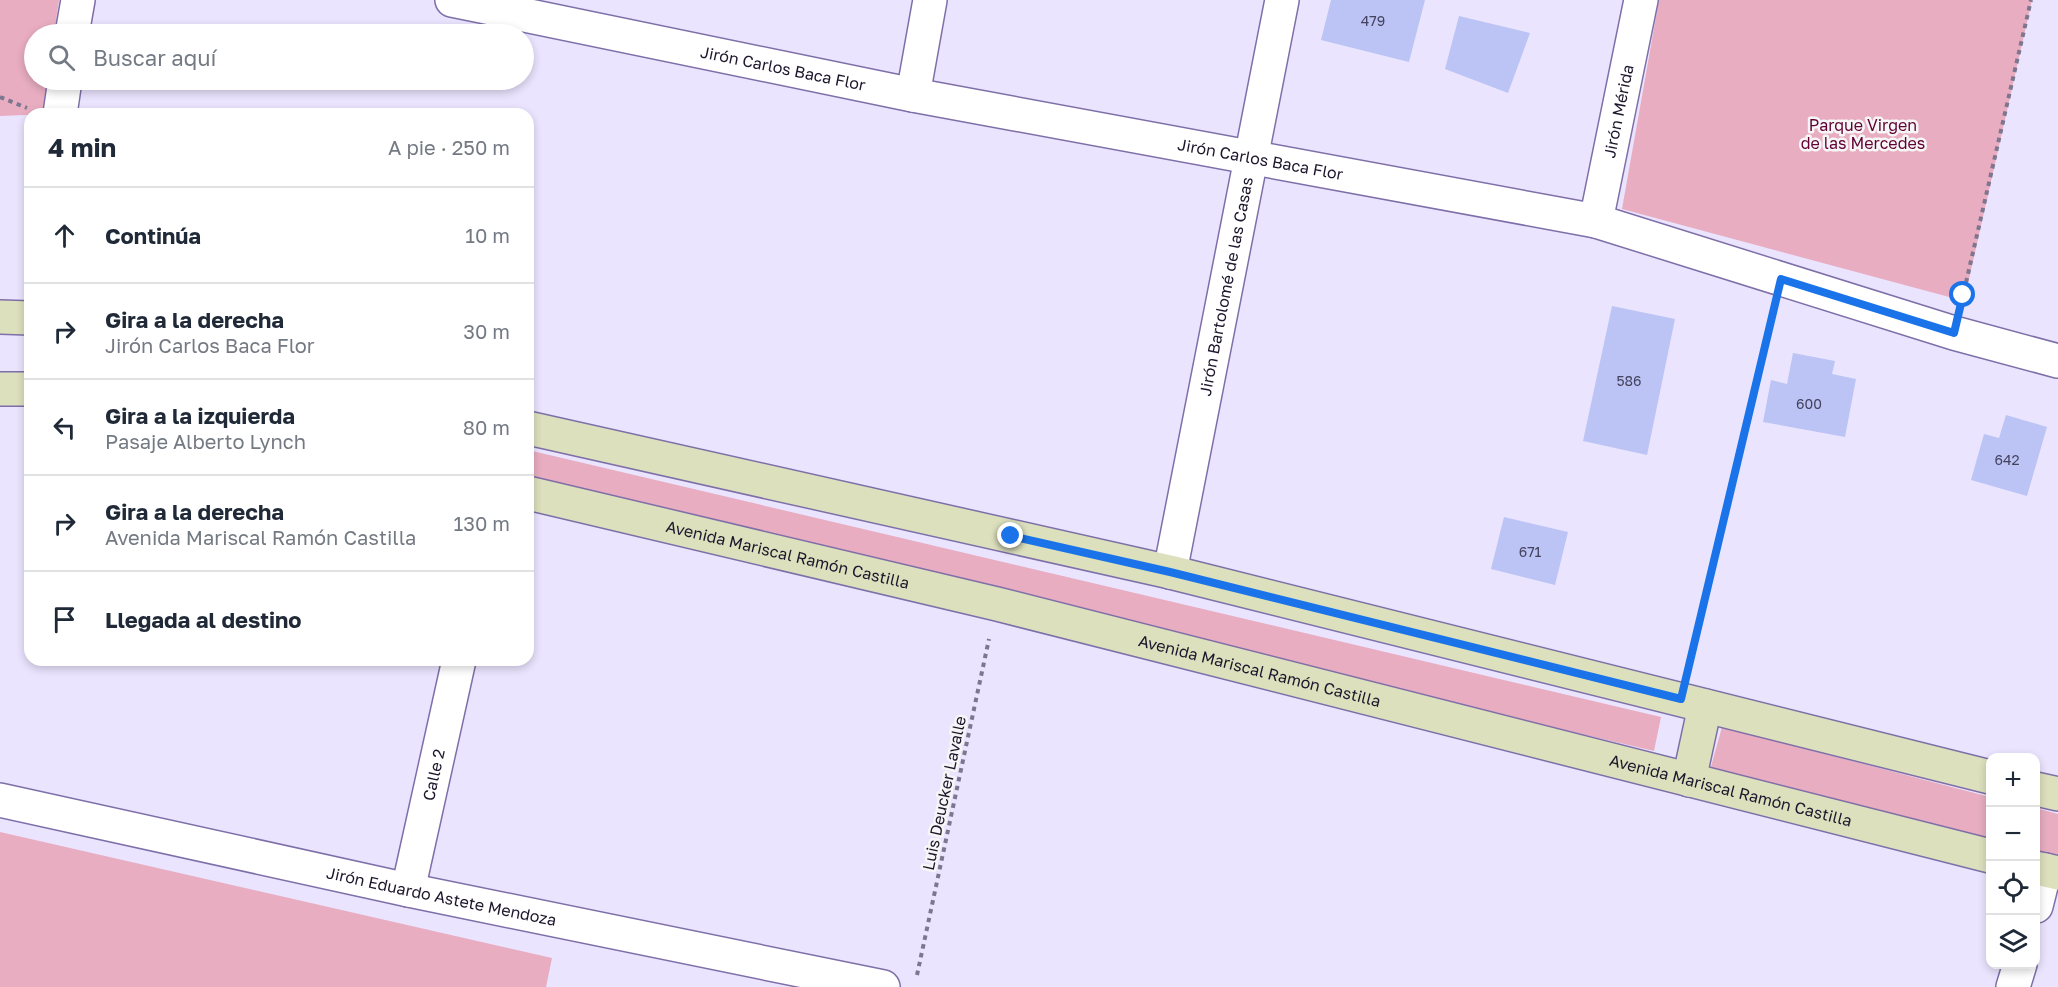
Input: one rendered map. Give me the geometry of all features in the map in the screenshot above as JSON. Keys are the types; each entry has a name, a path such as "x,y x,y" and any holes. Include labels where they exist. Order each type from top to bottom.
{"main road":[{"path":"0,317 24,318"},
{"path":"0,388 24,389"},
{"path":"534,429 1170,572 1986,776"},
{"name":"Avenida Mariscal Ramón Castilla","path":"534,494 997,604 1986,855"},
{"path":"1689,780 1693,702"},
{"path":"2040,790 2058,794"}],"street":[{"path":"74,24 78,0"},
{"name":"Jirón Carlos Baca Flor","path":"452,0 913,94 1596,221 1954,333 2058,361"},
{"path":"913,94 930,0"},
{"name":"Jirón Bartolomé de las Casas","path":"1170,572 1282,0"},
{"name":"Jirón Mérida","path":"1596,221 1641,0"},
{"path":"48,108 59,90"},
{"name":"Calle 2","path":"408,890 458,666"},
{"name":"Jirón Eduardo Astete Mendoza","path":"0,800 408,890 883,987"},
{"path":"2040,892 2046,870"},
{"path":"2013,987 2018,969"}],"path":[{"path":"1954,333 2031,0"},
{"path":"0,97 34,108"},
{"path":"1693,702 1781,279"},
{"name":"Luis Deucker Lavalle","path":"915,987 997,604"}],"green space":[{"path":"0,0 59,0 55,24 24,24 24,90 50,90 49,108 24,108 24,115 0,116"},
{"name":"Parque Virgen de las Mercedes","path":"1659,0 2032,0 1964,301 1622,209"},
{"path":"534,451 1661,717 1654,751 534,488"},
{"path":"1722,727 1986,796 1986,842 1710,770"},
{"path":"2040,809 2058,814 2058,861 2040,856"},
{"path":"0,832 552,958 546,987 0,987"}],"building":[{"path":"1331,0 1425,0 1409,62 1321,40"},
{"path":"1459,16 1530,33 1508,93 1445,69"},
{"path":"1612,306 1675,319 1647,455 1583,441"},
{"path":"1793,353 1835,361 1832,374 1856,379 1845,437 1763,422 1771,380 1787,384"},
{"path":"2006,415 2047,427 2027,496 1971,480 1984,434 1999,438"},
{"path":"1504,517 1568,532 1555,585 1491,569"}],"route":[{"path":"1011,536 1170,572 1681,699 1781,279 1954,333 1963,295"}]}
